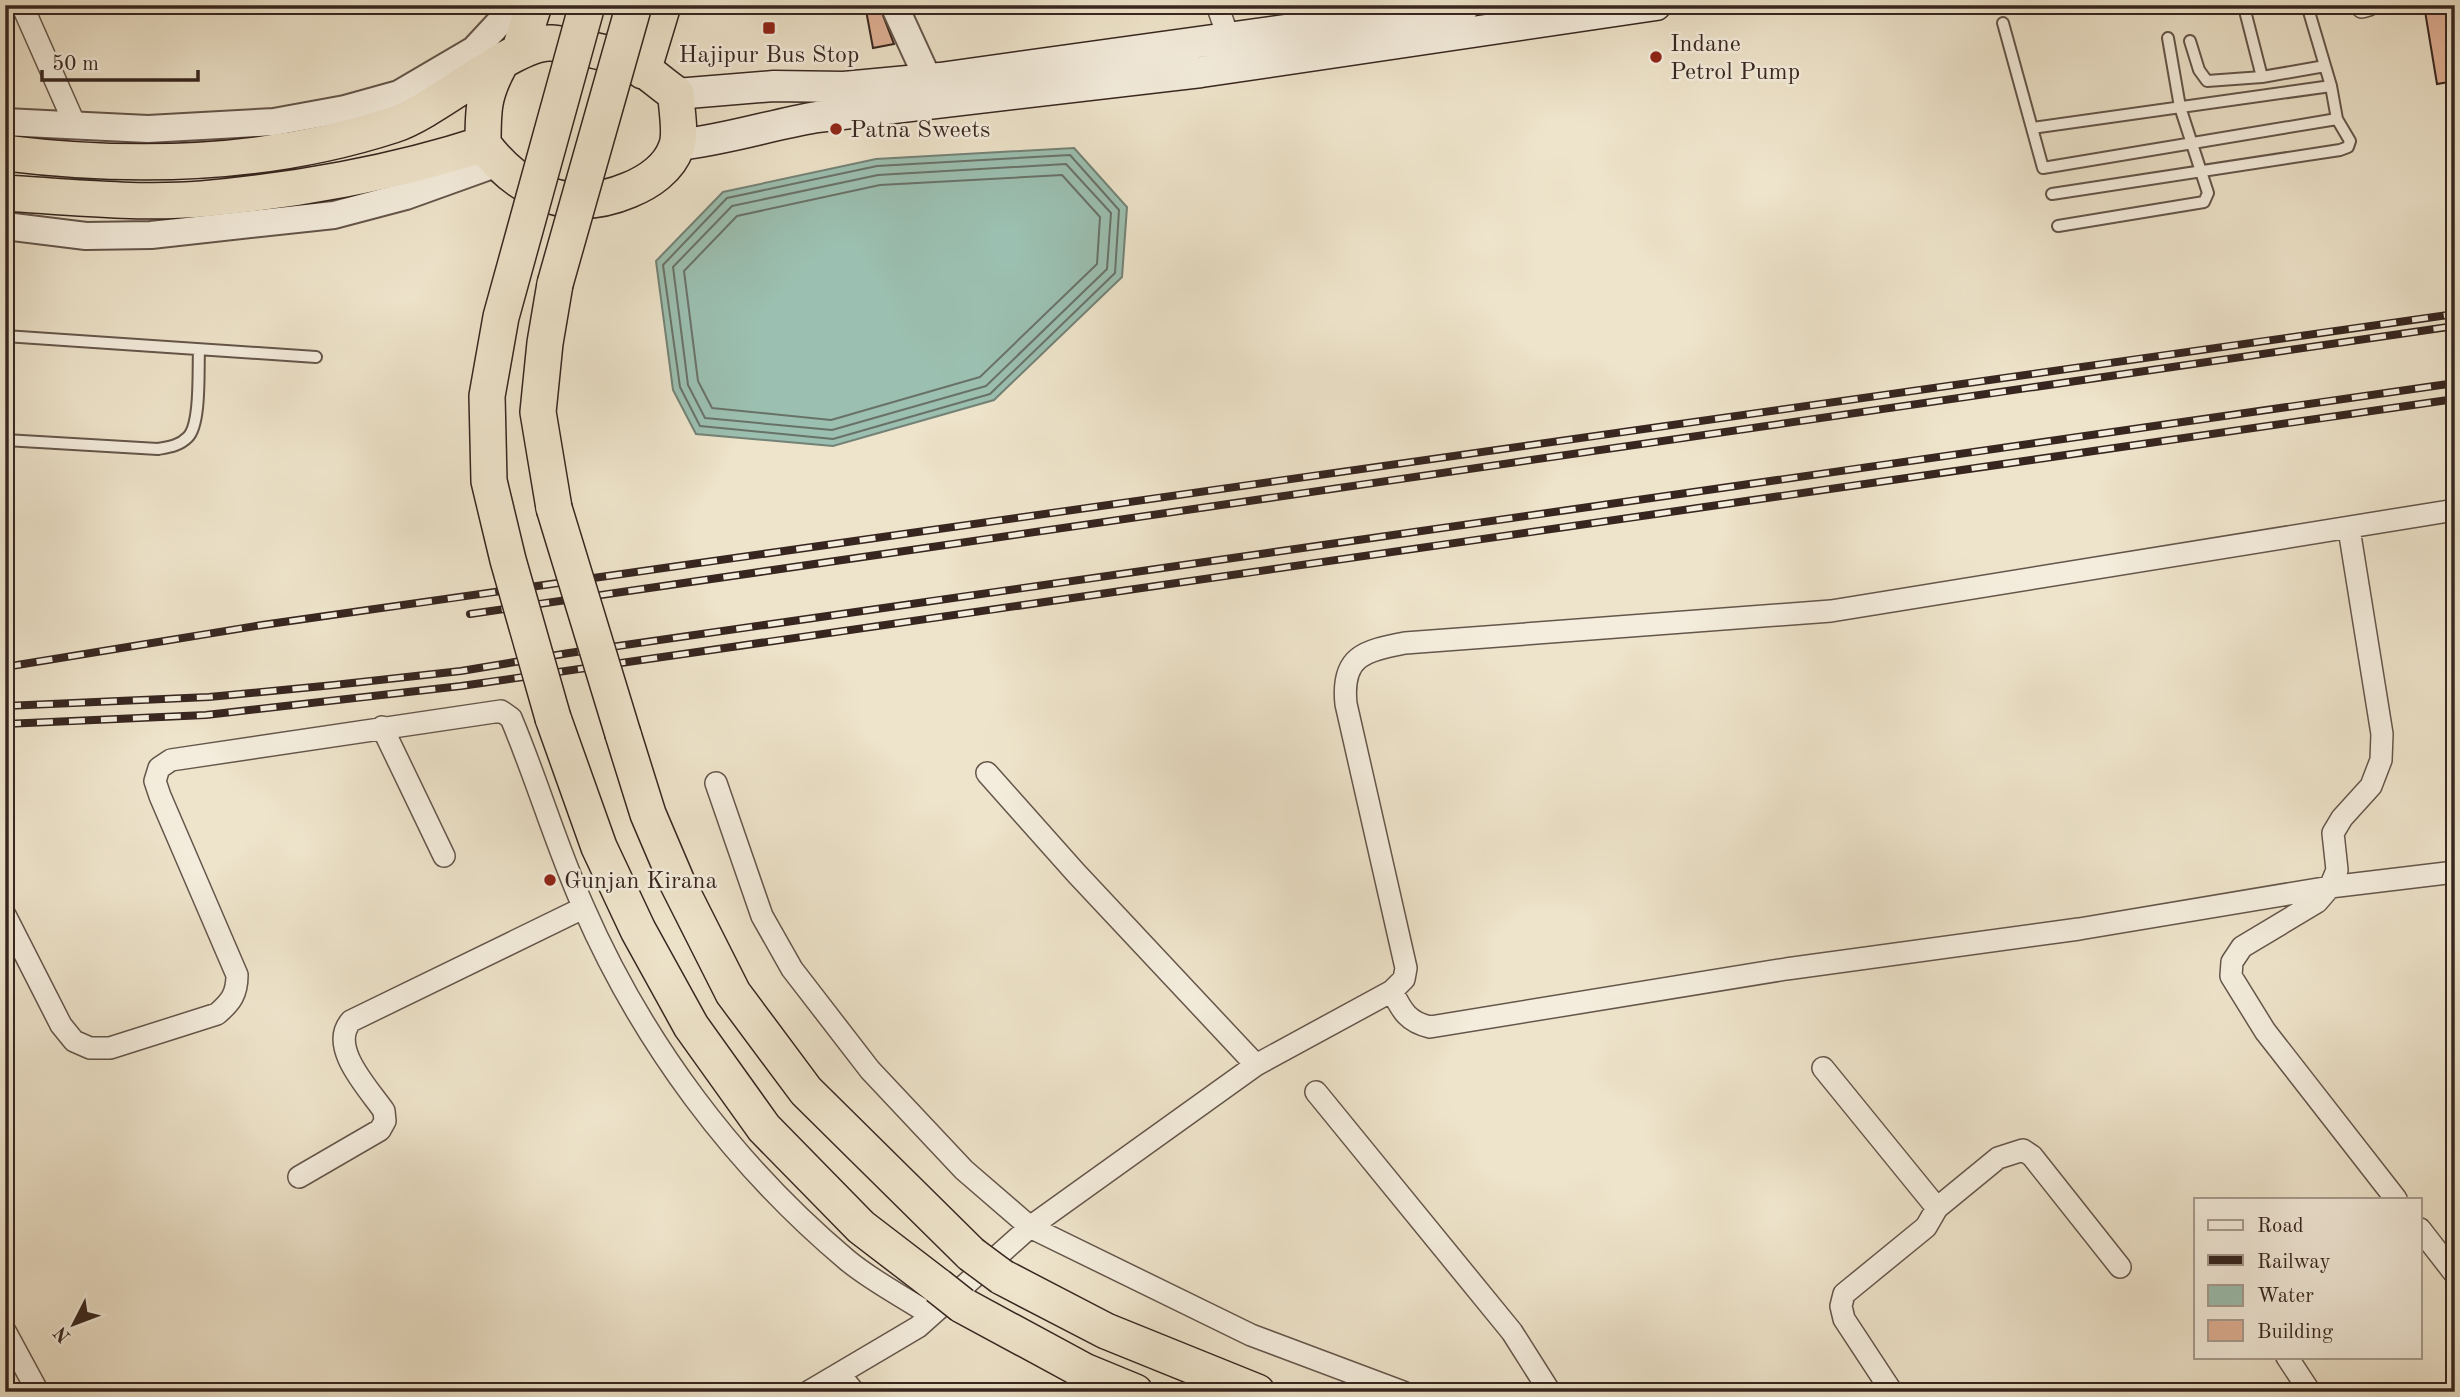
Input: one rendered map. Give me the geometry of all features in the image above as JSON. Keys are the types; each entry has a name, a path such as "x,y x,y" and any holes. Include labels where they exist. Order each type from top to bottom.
{"highway":[{"path":"5,153 135,164 212,162 272,153 397,109 432,108 510,57 549,43 628,60 676,94 678,145 669,163 644,184 619,195 587,201 558,200 517,180 491,154 483,104 486,90 510,57 534,5"},
{"path":"587,5 501,317 487,396 489,481 508,561 553,718 599,847 638,930 691,1026 764,1128 861,1227 944,1302 1084,1371 1135,1392"},
{"path":"634,5 555,284 538,412 554,508 648,814 667,859 733,993 806,1091 971,1254 1002,1277 1106,1331 1257,1392"},
{"path":"643,71 663,5"},
{"path":"5,193 131,200 201,199 491,154"}],"main road":[{"path":"676,94 774,86 844,87 928,79 1228,36 1362,12 1465,5"},
{"path":"678,145 717,141 770,125 817,117 1200,72 1657,5"}],"street":[{"path":"22,5 76,127"},
{"path":"5,122 148,129 274,122 345,109 397,109 474,50 500,22 507,5"},
{"path":"894,5 928,79"},
{"path":"1217,5 1228,36"},
{"path":"5,226 86,236 151,235 334,215 406,196 491,154"},
{"path":"808,1392 900,1339 1030,1227 1256,1065 1391,991 1404,979 1406,968 1345,689 1348,673 1355,660 1366,652 1405,643 1831,611 2455,510"},
{"path":"2349,529 2382,734 2381,760 2371,786 2333,833 2337,870 2330,887 2317,902 2242,947 2232,961 2231,976 2265,1031 2395,1198"},
{"path":"5,915 61,1026 74,1041 90,1048 110,1048 217,1014 230,1003 237,990 237,975 160,796 155,781 159,768 171,760 485,711 501,711 511,718 583,908 646,1026 694,1098 763,1181 849,1261 944,1302"},
{"path":"382,727 444,856"},
{"path":"987,773 1076,873 1256,1065"},
{"path":"716,783 762,916 792,969 834,1027 912,1117 964,1170 1030,1227 1251,1335 1403,1392"},
{"path":"1391,991 1404,1013 1415,1023 1430,1027 1786,969 2079,929 2330,887 2455,872"},
{"path":"299,1177 380,1130 385,1121 384,1111 346,1052 343,1037 351,1021 583,908"},
{"path":"1823,1068 1937,1208"},
{"path":"1316,1092 1512,1332 1549,1392"},
{"path":"1892,1392 1844,1319 1841,1306 1844,1294 1926,1227 1937,1208 1998,1158 2023,1150 2032,1156 2120,1267"},
{"path":"2422,1232 2455,1274"},
{"path":"5,1331 38,1392"},
{"path":"2288,1358 2310,1392"},
{"path":"839,1374 854,1392"}],"lane":[{"path":"2052,194 2348,147 2350,141 2337,119 2331,86 2307,5"},
{"path":"2244,7 2262,78"},
{"path":"2003,23 2043,169 2337,119"},
{"path":"2058,226 2204,202 2208,193 2199,171 2194,143 2180,107 2168,38"},
{"path":"2190,41 2199,70 2207,80 2262,78 2325,66"},
{"path":"2032,128 2331,86"},
{"path":"5,337 316,357"},
{"path":"5,440 158,449 178,445 190,435 195,419 199,350"}],"water":[{"path":"1074,148 1127,207 1122,277 994,400 833,446 696,434 673,390 656,261 723,192 876,159"}],"building":[{"path":"865,5 879,5 894,44 873,48"},
{"path":"2424,5 2455,5 2455,81 2437,84"}],"railway":[{"path":"5,667 262,625 2455,314"},
{"path":"470,614 2455,326"},
{"path":"5,706 209,697 461,671 569,653 2455,383"},
{"path":"5,724 206,715 461,686 2455,399"}],"place":[{"name":"Hajipur Bus Stop","path":"769,28"},
{"name":"Indane Petrol Pump","path":"1656,57"},
{"name":"Patna Sweets","path":"836,129"},
{"name":"Gunjan Kirana","path":"550,880"}]}
